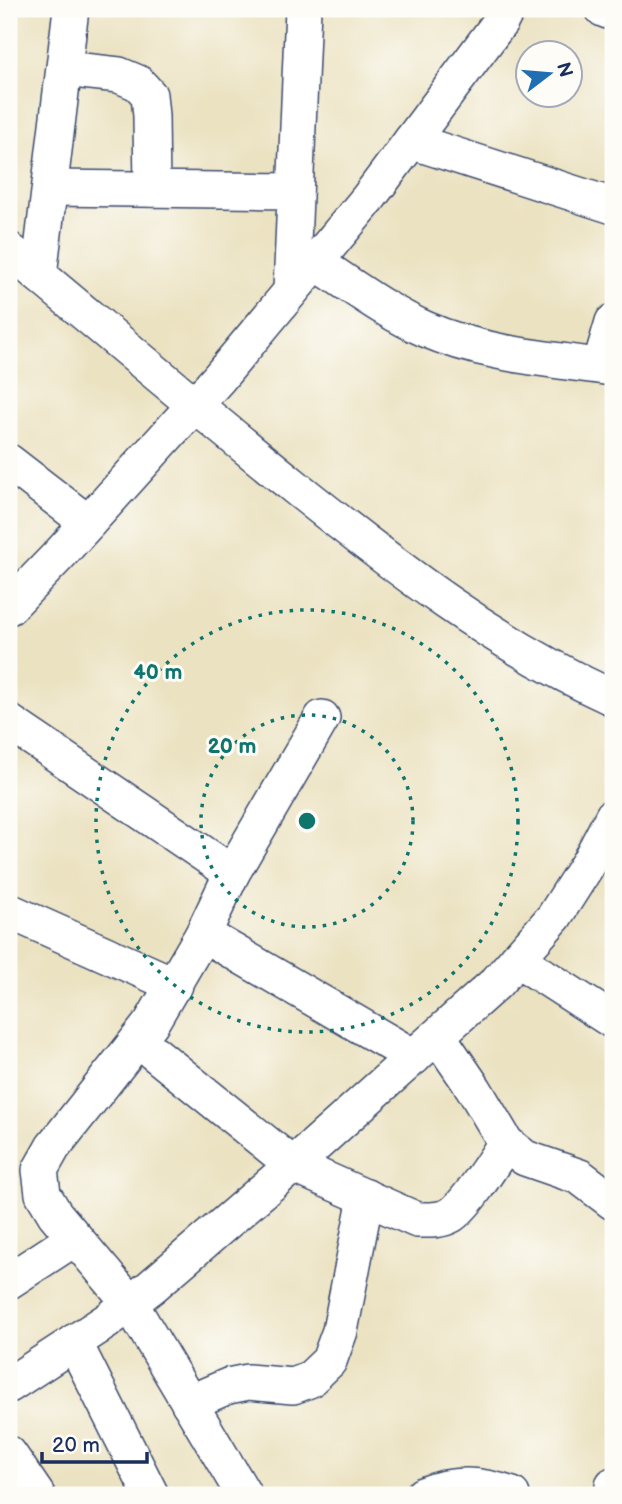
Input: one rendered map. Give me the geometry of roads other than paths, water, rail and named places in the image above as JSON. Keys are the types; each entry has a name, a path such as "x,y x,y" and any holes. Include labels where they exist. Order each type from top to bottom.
{"street":[{"path":"39,275 71,9"},
{"path":"291,291 303,9"},
{"path":"9,607 194,405 316,262 367,200 501,21 507,9"},
{"path":"603,9 613,13"},
{"path":"64,69 119,75 138,83 149,95 152,189"},
{"path":"411,141 613,206"},
{"path":"50,188 295,191"},
{"path":"9,251 388,562 527,654 613,698"},
{"path":"316,262 383,307 425,329 460,342 516,355 606,367 613,322"},
{"path":"9,462 88,523"},
{"path":"244,1495 130,1303 55,1214 43,1194 40,1170 53,1147 138,1040 175,985 233,873 322,718"},
{"path":"9,722 233,873"},
{"path":"9,1385 130,1303 293,1165 496,983 554,917 589,862 613,816"},
{"path":"9,911 175,985"},
{"path":"203,934 426,1046 474,1089 506,1143 525,1158 580,1177 613,1202"},
{"path":"517,959 613,1021"},
{"path":"138,1040 293,1165 417,1220 436,1220 450,1216 462,1205 506,1143"},
{"path":"189,1403 228,1386 248,1382 293,1386 309,1380 329,1361 340,1331 366,1196"},
{"path":"9,1280 75,1238"},
{"path":"74,1342 151,1495"},
{"path":"9,1454 37,1495"},
{"path":"423,1495 452,1485 481,1486 513,1495"},
{"path":"613,1485 613,1495"}]}
